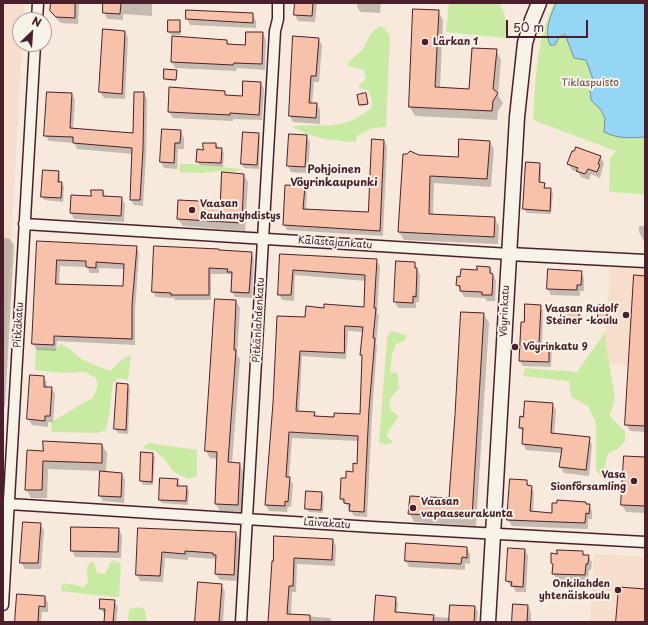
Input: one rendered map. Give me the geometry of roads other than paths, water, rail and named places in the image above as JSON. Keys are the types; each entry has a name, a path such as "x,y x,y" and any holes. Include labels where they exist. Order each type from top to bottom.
{"main road":[{"name":"Vöyrinkatu","path":"488,622 517,117 524,49 532,20 539,3"}],"street":[{"name":"Pitkänlahdenkatu","path":"241,622 275,31 278,19 278,3"},
{"name":"Pitkäkatu","path":"3,605 35,52"},
{"name":"Kalastajankatu","path":"24,224 645,261"},
{"name":"Laivakatu","path":"9,504 645,542"}],"water":[{"path":"556,3 645,3 645,137 624,138 604,132 605,118 601,110 591,100 590,90 595,85 586,60 574,58 565,34 559,37 555,45 550,45 548,40 550,19"}],"place":[{"name":"Lärkan 1","path":"425,42"},
{"name":"Vaasan Rauhanyhdistys","path":"192,210"},
{"name":"Vaasan Rudolf Steiner -koulu","path":"626,315"},
{"name":"Vöyrinkatu 9","path":"515,347"},
{"name":"Vasa Sionförsamling","path":"634,481"},
{"name":"Vaasan vapaaseurakunta","path":"413,508"},
{"name":"Onkilahden yhtenäiskoulu","path":"618,590"}],"district":[{"name":"Pohjoinen Vöyrinkaupunki","path":"334,176"}],"park label":[{"name":"Tiklaspuisto","path":"590,83"}]}
